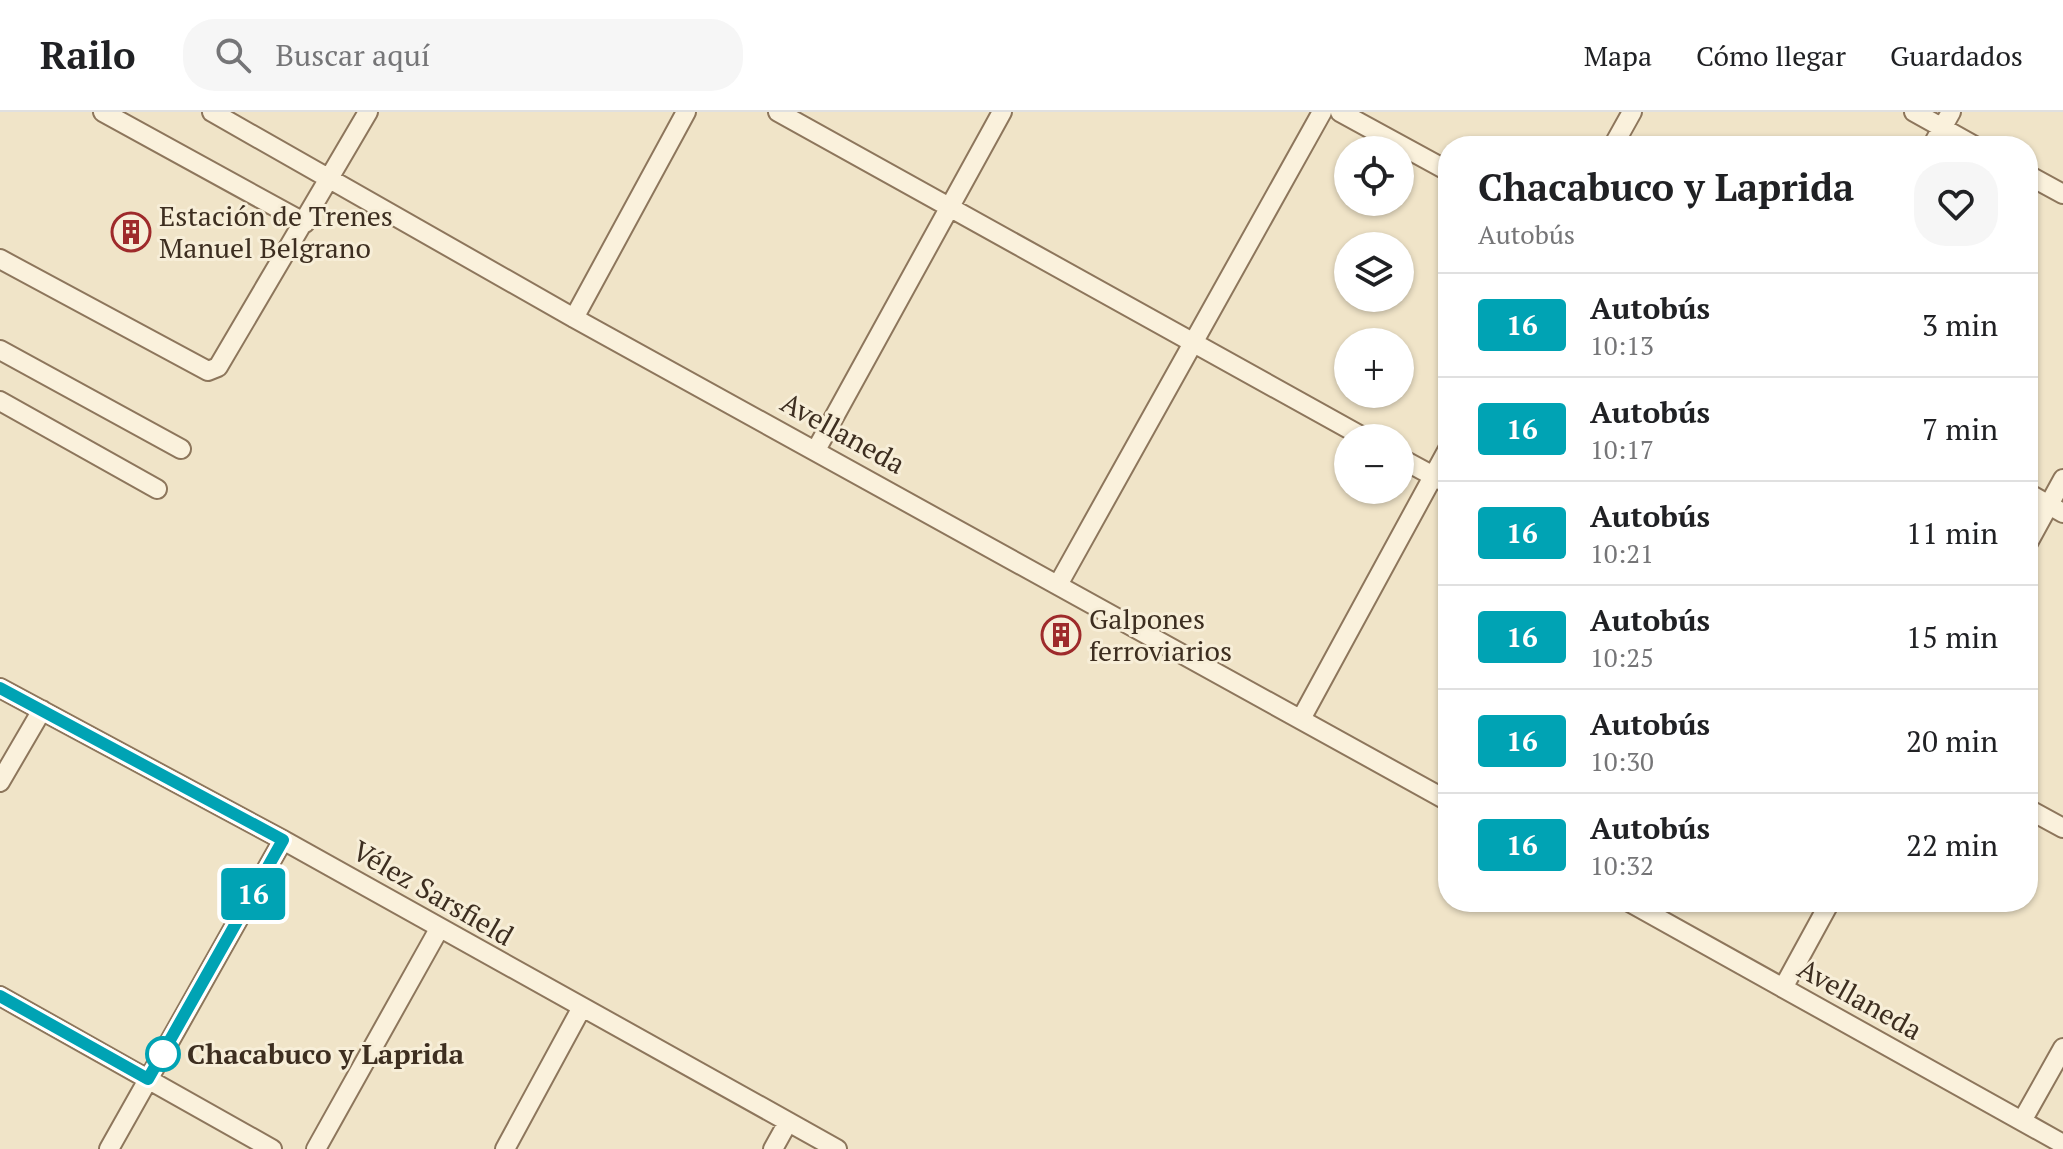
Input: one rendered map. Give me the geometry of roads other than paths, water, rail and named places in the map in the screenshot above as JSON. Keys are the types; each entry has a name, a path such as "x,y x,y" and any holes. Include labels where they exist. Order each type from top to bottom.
{"street":[{"path":"103,112 305,223"},
{"name":"Avellaneda","path":"212,112 574,318 1059,583 1438,795"},
{"path":"0,259 208,371 224,360 368,112"},
{"path":"574,318 686,112"},
{"path":"778,112 1340,424"},
{"path":"816,450 1002,112"},
{"path":"1059,583 1322,112"},
{"path":"1340,112 1438,166"},
{"path":"1619,136 1632,112"},
{"path":"1914,112 1947,120 1964,136"},
{"path":"2038,180 2063,194"},
{"path":"0,350 181,449"},
{"path":"0,401 157,489"},
{"path":"1414,466 1438,478"},
{"path":"2038,531 2056,509 2063,479"},
{"path":"1301,719 1438,485"},
{"path":"2038,499 2056,509"},
{"name":"Vélez Sarsfield","path":"0,688 283,840 581,1009 837,1149"},
{"path":"0,782 42,710"},
{"path":"2038,814 2063,828"},
{"path":"109,1149 283,840"},
{"name":"Avellaneda","path":"1647,912 2063,1144"},
{"path":"1783,988 1825,912"},
{"path":"316,1149 439,929"},
{"path":"0,996 272,1149"},
{"path":"505,1149 581,1009"},
{"path":"2022,1121 2063,1048"},
{"path":"773,1149 788,1122"}],"place":[{"name":"Estación de Trenes Manuel Belgrano","path":"131,232"},
{"name":"Galpones ferroviarios","path":"1061,635"},
{"name":"Chacabuco y Laprida","path":"163,1054"}]}
